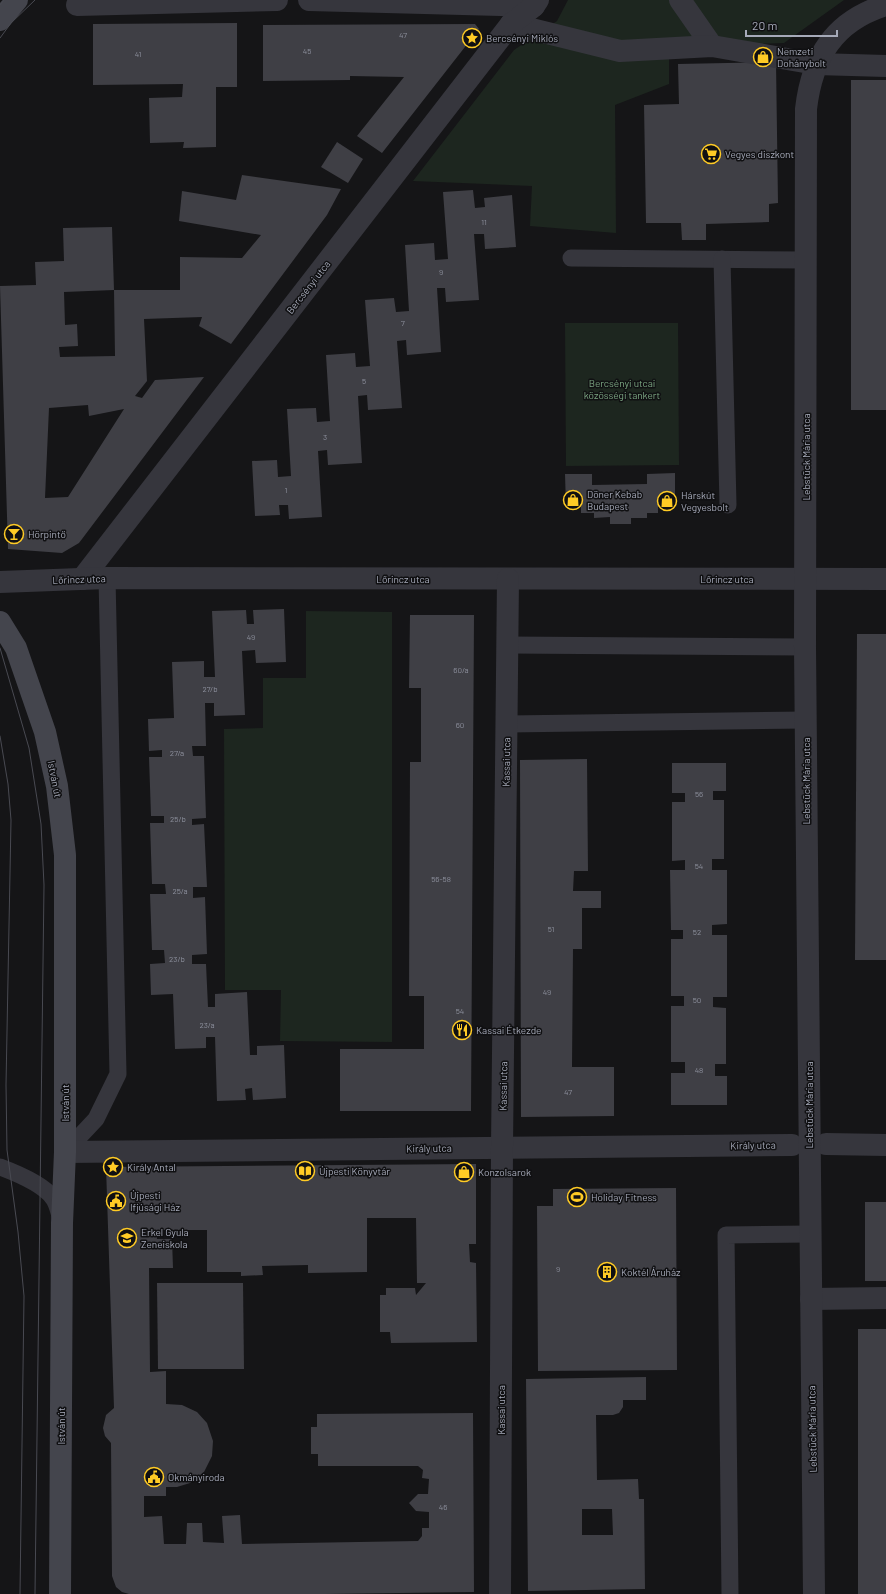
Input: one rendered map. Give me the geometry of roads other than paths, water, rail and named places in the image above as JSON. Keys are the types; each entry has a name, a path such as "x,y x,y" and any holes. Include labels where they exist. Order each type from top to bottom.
{"street":[{"path":"77,5 277,0"},
{"path":"309,0 536,3"},
{"path":"680,0 712,46"},
{"name":"Bercsényi utca","path":"82,579 512,24 536,3"},
{"name":"Lebstück Mária utca","path":"814,1594 805,647 806,109 808,85 816,64 832,39 844,27 870,10 886,5"},
{"path":"512,24 620,51 712,46 816,64 886,66"},
{"name":"Lőrincz utca","path":"0,582 107,578 886,579"},
{"name":"Kassai utca","path":"500,1594 502,1148 508,579"},
{"name":"István út","path":"0,622 16,648 45,732 57,786 65,855 65,1152 62,1223 60,1594"},
{"path":"826,1144 886,1144"},
{"name":"Király utca","path":"65,1152 792,1145"},
{"path":"811,1299 886,1298"}],"lane":[{"path":"571,258 806,260"},
{"path":"722,259 728,505"},
{"path":"65,1152 96,1119 118,1074 107,578"},
{"path":"507,646 805,647"},
{"path":"506,724 806,720"},
{"path":"0,1167 20,1175 39,1186 54,1198 62,1223"},
{"path":"730,1594 726,1235 810,1234"}],"tram line":[{"path":"0,5 4,0"},
{"path":"0,38 11,23 35,0"},
{"path":"0,648 29,748 41,824 44,885 35,1594"},
{"path":"0,736 8,784 11,820 6,1085 7,1150 18,1232 24,1296 20,1594"}],"place":[{"name":"Bercsényi Miklós","path":"472,38"},
{"name":"Nemzeti Dohánybolt","path":"763,57"},
{"name":"Vegyes diszkont","path":"711,154"},
{"name":"Döner Kebab Budapest","path":"573,500"},
{"name":"Hárskút Vegyesbolt","path":"667,501"},
{"name":"Hörpintő","path":"14,534"},
{"name":"Kassai Étkezde","path":"462,1030"},
{"name":"Király Antal","path":"113,1167"},
{"name":"Újpesti Könyvtár","path":"305,1171"},
{"name":"Konzolsarok","path":"464,1172"},
{"name":"Holiday Fitness","path":"577,1197"},
{"name":"Újpesti Ifjúsági Ház","path":"116,1201"},
{"name":"Erkel Gyula Zeneiskola","path":"127,1238"},
{"name":"Koktél Áruház","path":"607,1272"},
{"name":"Okmányiroda","path":"154,1477"}],"park label":[{"name":"Bercsényi utcai közösségi tankert","path":"622,388"}]}
